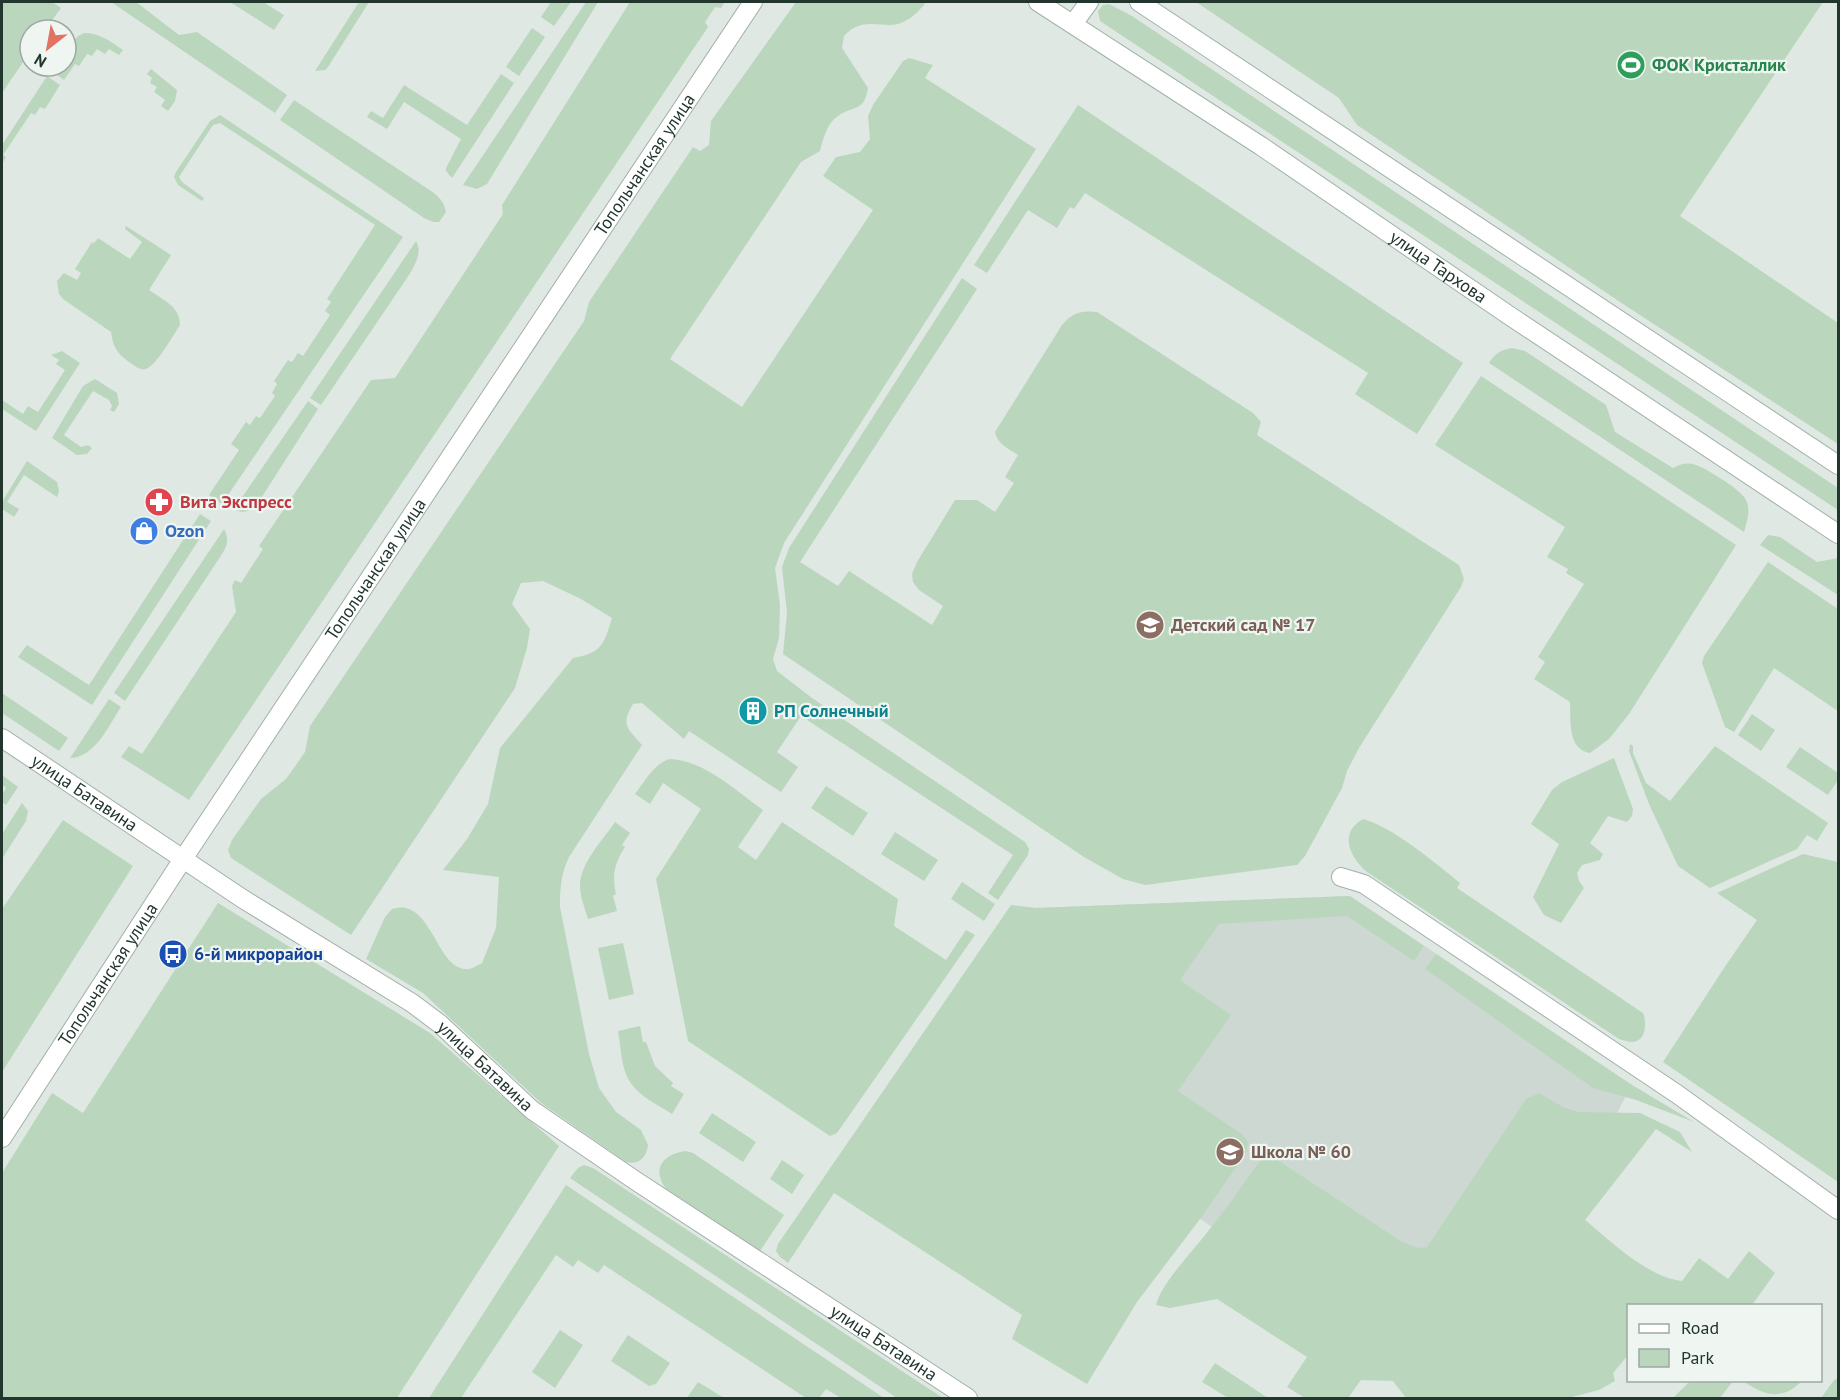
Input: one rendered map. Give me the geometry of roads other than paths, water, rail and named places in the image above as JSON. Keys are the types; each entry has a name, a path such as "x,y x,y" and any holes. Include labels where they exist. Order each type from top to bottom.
{"street":[{"name":"Топольчанская улица","path":"2,1138 183,859 753,2"},
{"name":"улица Тархова","path":"1038,2 1252,141 1520,323 1839,534"},
{"path":"1073,24 1089,2"},
{"path":"1139,2 1839,465"},
{"name":"улица Батавина","path":"2,738 183,859 412,1003 440,1024 532,1110 636,1181 968,1398"},
{"path":"1341,877 1364,884 1677,1094 1839,1210"}],"place":[{"name":"ФОК Кристаллик","path":"1631,65"},
{"name":"Вита Экспресс","path":"159,502"},
{"name":"Ozon","path":"144,531"},
{"name":"Детский сад № 17","path":"1150,625"},
{"name":"РП Солнечный","path":"753,711"},
{"name":"6-й микрорайон","path":"173,954"},
{"name":"Школа № 60","path":"1230,1152"}]}
